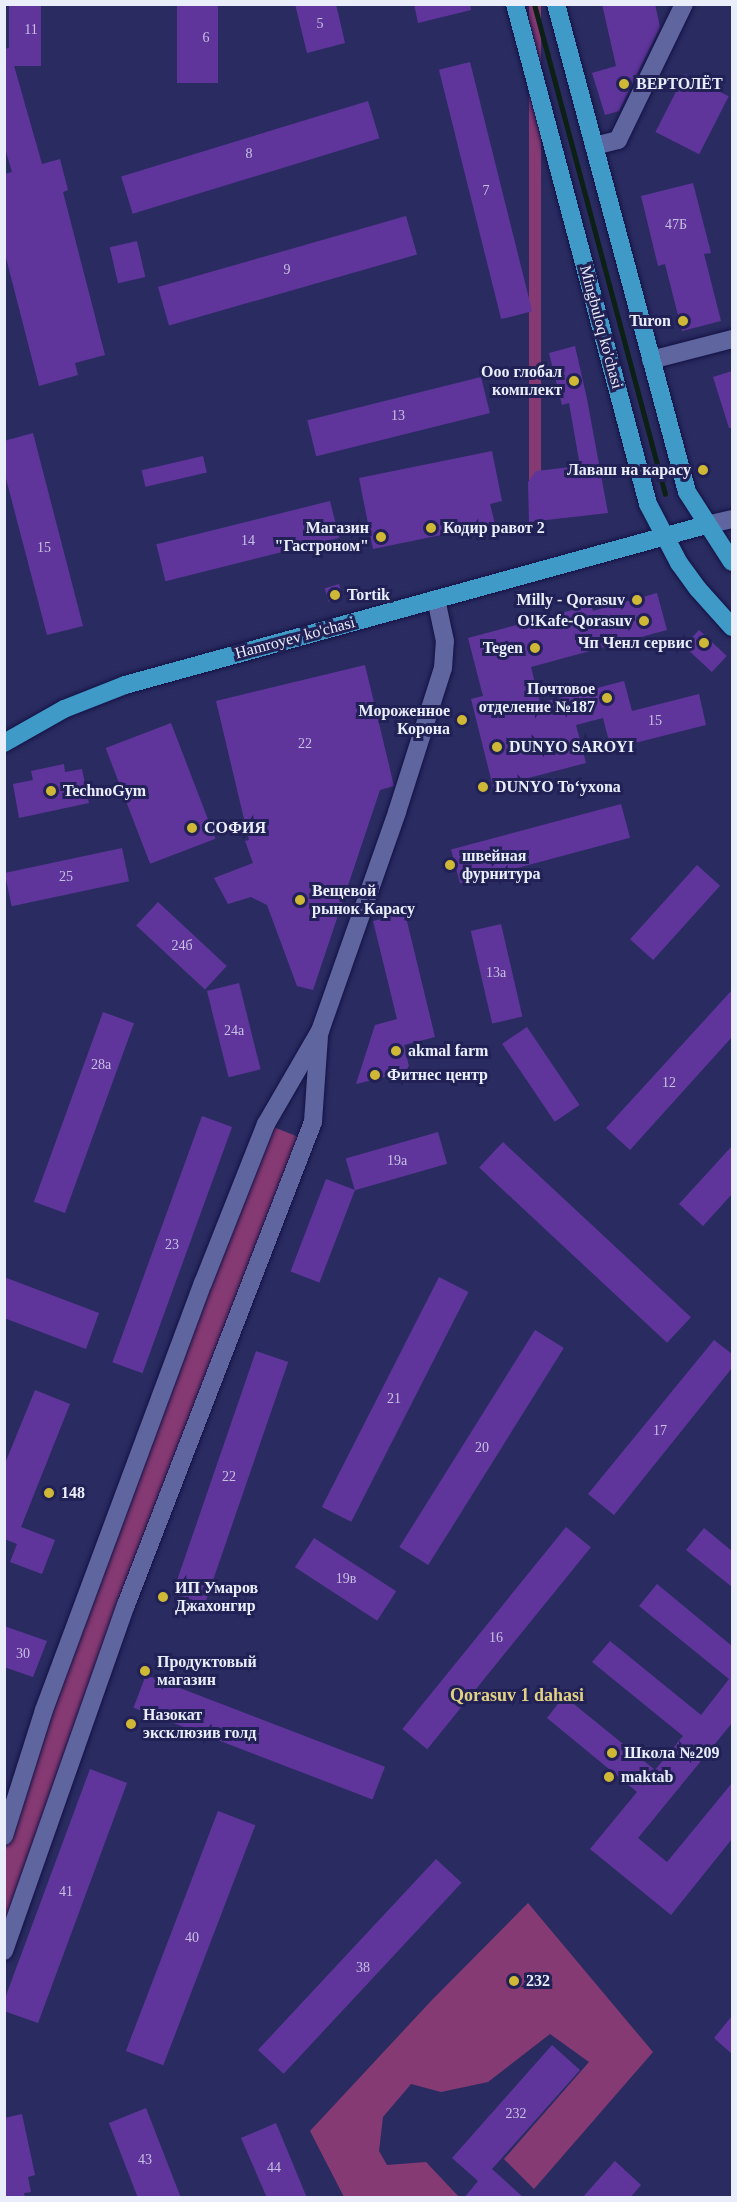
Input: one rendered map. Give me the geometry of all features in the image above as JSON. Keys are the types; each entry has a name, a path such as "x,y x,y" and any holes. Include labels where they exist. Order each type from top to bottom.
{"main road":[{"name":"Mingbuloq ko'chasi","path":"515,4 648,504 664,537 698,589 732,627"},
{"path":"556,4 687,492 706,525 732,562"},
{"name":"Hamroyev ko'chasi","path":"4,743 64,709 107,691 706,525"}],"street":[{"path":"594,146 618,140 684,4"},
{"path":"651,360 732,339"},
{"path":"706,525 732,519"},
{"path":"4,1836 44,1710 219,1241 266,1124 320,1031 397,812 443,668 444,641 436,599"},
{"path":"4,1951 122,1616 313,1122 320,1031"}],"shaded area":[{"path":"529,5 541,5 541,511 529,511"},
{"path":"266,1124 306,1140 5,1951 5,1836"},
{"name":"232","path":"528,1903 653,2052 534,2189 504,2159 589,2062 550,2034 488,2082 441,2092 411,2084 383,2117 379,2151 387,2165 426,2162 459,2197 344,2197 310,2131 431,2001"}],"building":[{"path":"9,4 41,4 41,66 9,66"},
{"path":"177,4 218,4 218,83 177,83"},
{"path":"295,4 336,4 345,43 307,53"},
{"path":"414,4 470,4 471,10 418,23"},
{"path":"602,4 655,4 660,27 619,111 605,115 592,73 616,66"},
{"path":"9,48 42,164 60,159 68,190 63,192 105,355 75,363 78,375 39,386 4,250 4,174 12,172 4,145 4,49"},
{"path":"470,62 532,311 501,319 439,70"},
{"path":"685,74 729,96 699,154 655,132"},
{"path":"368,101 379,138 133,214 121,176"},
{"path":"693,183 711,253 704,254 721,321 682,331 665,264 658,266 641,196"},
{"path":"406,216 417,254 169,326 158,287"},
{"path":"137,241 145,277 118,283 110,247"},
{"path":"575,346 608,513 529,522 528,482 536,471 580,466 569,403 562,405 549,353"},
{"path":"732,371 732,428 729,428 713,377"},
{"path":"481,377 490,413 316,456 307,420"},
{"path":"33,433 83,626 47,635 4,471 4,441"},
{"path":"492,451 502,501 490,504 495,524 373,549 359,478"},
{"path":"203,456 207,473 145,487 142,470"},
{"path":"330,501 339,538 166,581 156,544"},
{"path":"339,584 343,597 329,602 325,588"},
{"path":"657,593 667,630 531,667 540,703 624,681 632,711 699,694 706,725 611,749 603,718 576,725 586,763 493,787 471,699 483,696 468,638 591,605 593,611"},
{"path":"699,630 727,656 712,672 684,646"},
{"path":"365,665 394,786 380,790 313,990 297,986 267,905 251,897 228,904 214,878 253,863 245,841 249,840 216,701"},
{"path":"171,723 215,839 150,864 106,748"},
{"path":"64,764 65,772 82,769 89,803 19,818 13,784 33,780 31,771"},
{"path":"621,804 630,838 460,883 451,850"},
{"path":"122,848 129,881 12,906 5,873"},
{"path":"697,865 720,886 653,960 630,939"},
{"path":"158,902 227,966 205,990 136,925"},
{"path":"405,913 435,1037 404,1045 410,1071 356,1084 375,1025 397,1019 373,921"},
{"path":"501,924 522,1017 492,1024 471,931"},
{"path":"239,983 261,1069 229,1077 207,991"},
{"path":"732,990 732,1037 630,1150 606,1128"},
{"path":"103,1012 134,1023 65,1213 34,1202"},
{"path":"527,1027 580,1105 555,1122 502,1044"},
{"path":"202,1116 232,1127 142,1373 112,1362"},
{"path":"438,1132 447,1164 355,1190 346,1158"},
{"path":"503,1142 691,1317 667,1343 479,1168"},
{"path":"732,1146 732,1194 703,1226 679,1204"},
{"path":"326,1179 355,1190 319,1283 291,1271"},
{"path":"4,1277 99,1313 86,1349 4,1318"},
{"path":"439,1277 468,1292 351,1522 322,1507"},
{"path":"535,1330 564,1348 428,1565 399,1547"},
{"path":"714,1340 732,1354 732,1368 614,1515 588,1494"},
{"path":"256,1351 288,1362 205,1604 173,1593"},
{"path":"35,1390 70,1404 21,1527 55,1540 42,1574 10,1562 17,1544 4,1539 4,1466"},
{"path":"566,1527 591,1547 427,1749 402,1729"},
{"path":"704,1528 732,1551 732,1587 686,1550"},
{"path":"314,1538 396,1591 377,1621 295,1567"},
{"name":"Школа №209","path":"657,1584 732,1646 732,1723 638,1838 667,1862 732,1783 732,1839 671,1915 590,1849 637,1792 547,1718 564,1696 655,1770 683,1736 592,1662 610,1641 701,1715 729,1679 639,1606"},
{"path":"4,1626 47,1641 33,1677 4,1667"},
{"path":"146,1675 385,1767 372,1799 133,1708"},
{"path":"90,1769 127,1783 38,2023 4,2011 4,2001"},
{"path":"218,1811 255,1825 163,2065 126,2051"},
{"path":"436,1859 462,1883 284,2074 258,2050"},
{"path":"732,2016 732,2054 714,2038"},
{"path":"552,2045 580,2070 492,2169 524,2198 464,2198 478,2181 452,2158"},
{"path":"146,2108 181,2198 138,2198 109,2123"},
{"path":"22,2114 35,2175 28,2177 31,2192 24,2193 25,2198 4,2198 4,2118"},
{"path":"276,2123 307,2198 267,2198 241,2138"},
{"path":"615,2161 641,2185 630,2198 582,2198"}],"waterway":[{"path":"534,4 665,494"}],"place":[{"name":"ВЕРТОЛЁТ","path":"624,84"},
{"name":"Turon","path":"683,321"},
{"name":"Ооо глобал комплект","path":"574,381"},
{"name":"Лаваш на карасу","path":"703,470"},
{"name":"Кодир равот 2","path":"431,528"},
{"name":"Магазин \"Гастроном\"","path":"381,537"},
{"name":"Tortik","path":"335,595"},
{"name":"Milly - Qorasuv","path":"637,600"},
{"name":"O!Kafe-Qorasuv","path":"644,621"},
{"name":"Чп Ченл сервис","path":"704,643"},
{"name":"Tegen","path":"535,648"},
{"name":"Почтовое отделение №187","path":"607,698"},
{"name":"Мороженное Корона","path":"462,720"},
{"name":"DUNYO SAROYI","path":"497,747"},
{"name":"DUNYO To‘yxona","path":"483,787"},
{"name":"TechnoGym","path":"51,791"},
{"name":"СОФИЯ","path":"192,828"},
{"name":"швейная фурнитура","path":"450,865"},
{"name":"Вещевой рынок Карасу","path":"300,900"},
{"name":"akmal farm","path":"396,1051"},
{"name":"Фитнес центр","path":"375,1075"},
{"name":"148","path":"49,1493"},
{"name":"ИП Умаров Джахонгир","path":"163,1597"},
{"name":"Продуктовый магазин","path":"145,1671"},
{"name":"Назокат эксклюзив голд","path":"131,1724"},
{"name":"Школа №209","path":"612,1753"},
{"name":"maktab","path":"609,1777"},
{"name":"232","path":"514,1981"}],"district":[{"name":"Qorasuv 1 dahasi","path":"517,1695"}]}
